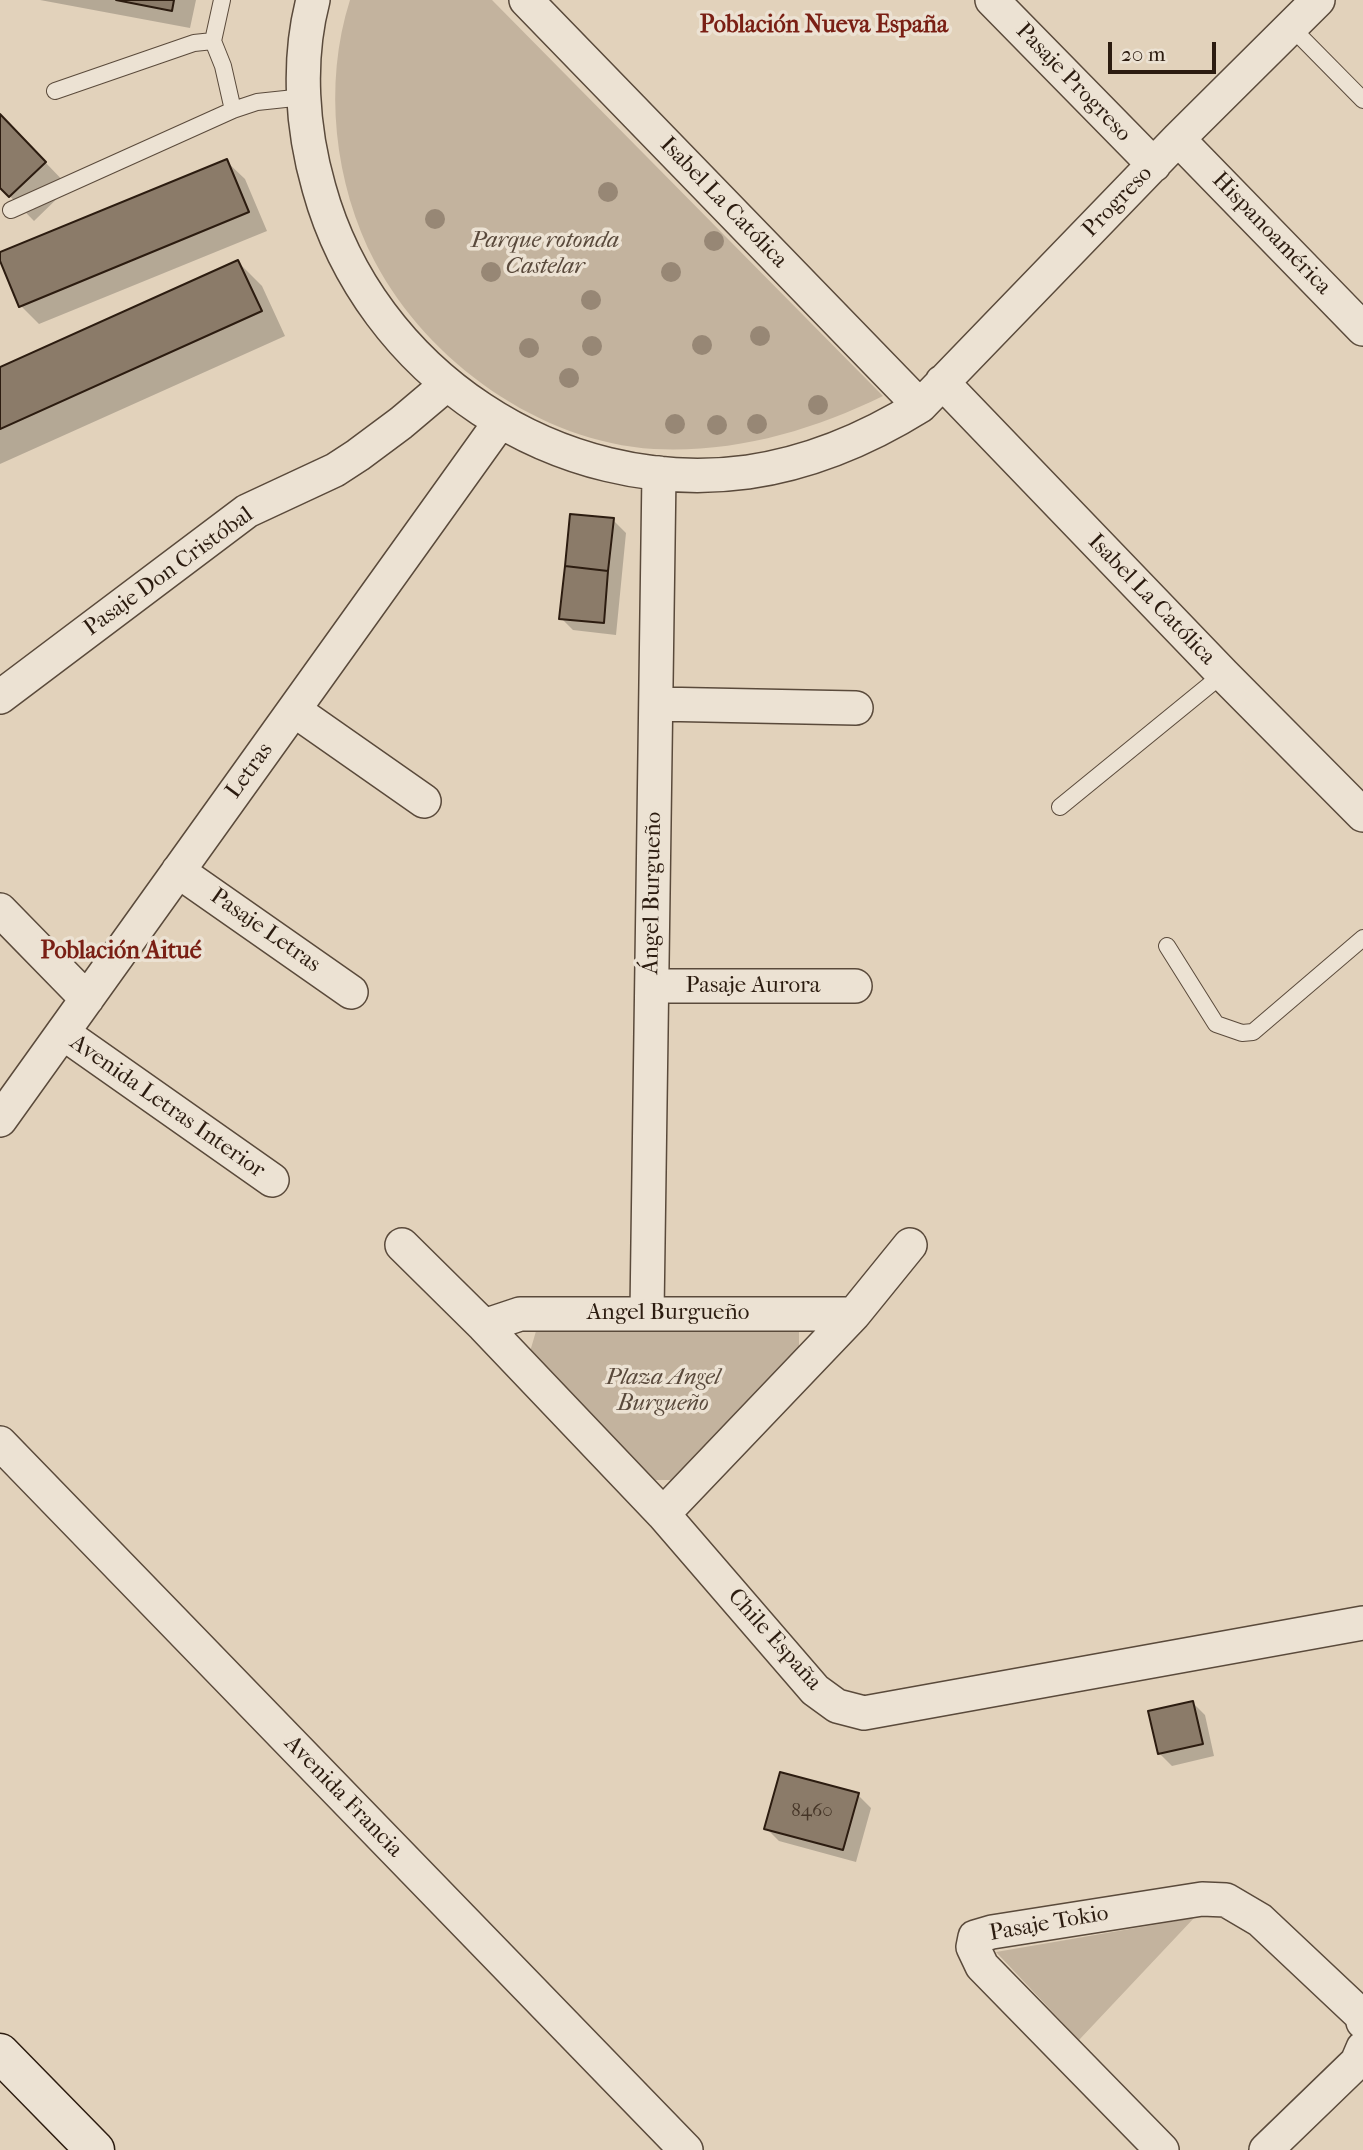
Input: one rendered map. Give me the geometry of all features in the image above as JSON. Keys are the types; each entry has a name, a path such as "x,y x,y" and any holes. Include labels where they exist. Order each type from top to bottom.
{"street":[{"name":"Progreso","path":"313,0 305,52 304,97 307,135 314,171 324,207 352,271 394,332 446,385 525,436 580,457 622,468 704,475 748,472 792,463 834,450 875,433 931,394 1178,139 1318,0"},
{"name":"Isabel La Católica","path":"526,0 1223,674 1363,815"},
{"name":"Pasaje Progreso","path":"992,0 1154,165"},
{"name":"Hispanoamérica","path":"1178,139 1363,329"},
{"name":"Pasaje Don Cristóbal","path":"0,697 247,511 335,470 359,455 446,385"},
{"name":"Letras","path":"0,1120 500,422"},
{"name":"Ángel Burgueño","path":"647,1312 659,473"},
{"path":"656,704 856,708"},
{"path":"294,710 424,801"},
{"name":"Pasaje Letras","path":"178,871 351,992"},
{"path":"0,910 87,999"},
{"name":"Pasaje Aurora","path":"652,986 855,986"},
{"name":"Avenida Letras Interior","path":"63,1033 272,1180"},
{"name":"Chile España","path":"402,1245 484,1326 663,1514 815,1690 837,1706 864,1713 1363,1623"},
{"path":"663,1514 855,1314 910,1245"},
{"name":"Angel Burgueño","path":"484,1326 520,1314 855,1314"},
{"name":"Avenida Francia","path":"0,1443 686,2150"},
{"name":"Pasaje Tokio","path":"1162,2150 982,1966 973,1947 975,1937 992,1932 1202,1899 1226,1900 1260,1920 1362,2016 1363,2022"},
{"path":"1277,2147 1357,2062 1363,2048"},
{"path":"0,2053 95,2150"}],"lane":[{"path":"222,0 213,41 223,66 233,110"},
{"path":"1291,27 1363,100"},
{"path":"55,91 194,43 213,41"},
{"path":"11,210 233,110 257,102 304,97"},
{"path":"1060,807 1223,674"},
{"path":"1167,946 1216,1024 1242,1032 1253,1032 1363,938"}],"green space":[{"name":"Parque rotonda Castelar","path":"350,0 492,0 883,396 828,420 772,437 714,447 654,449 611,443 570,431 530,413 492,390 457,363 425,332 398,298 375,262 361,232 342,167 335,99 342,32"},
{"name":"Plaza Angel Burgueño","path":"539,1321 799,1322 799,1353 673,1480 654,1480 529,1355"},
{"path":"1194,1918 1079,2040 996,1952"}],"building":[{"path":"116,0 174,0 172,11"},
{"path":"0,114 46,162 9,197 0,188"},
{"path":"227,159 249,212 19,307 0,261 0,252"},
{"path":"238,260 262,311 0,429 0,367"},
{"path":"570,514 614,518 608,571 565,566"},
{"path":"565,566 608,571 604,623 559,619"},
{"path":"1193,1701 1203,1744 1158,1754 1148,1711"},
{"path":"780,1772 859,1793 843,1850 764,1829"}],"district":[{"name":"Población Nueva España","path":"824,26"},
{"name":"Población Aitué","path":"121,952"}]}
